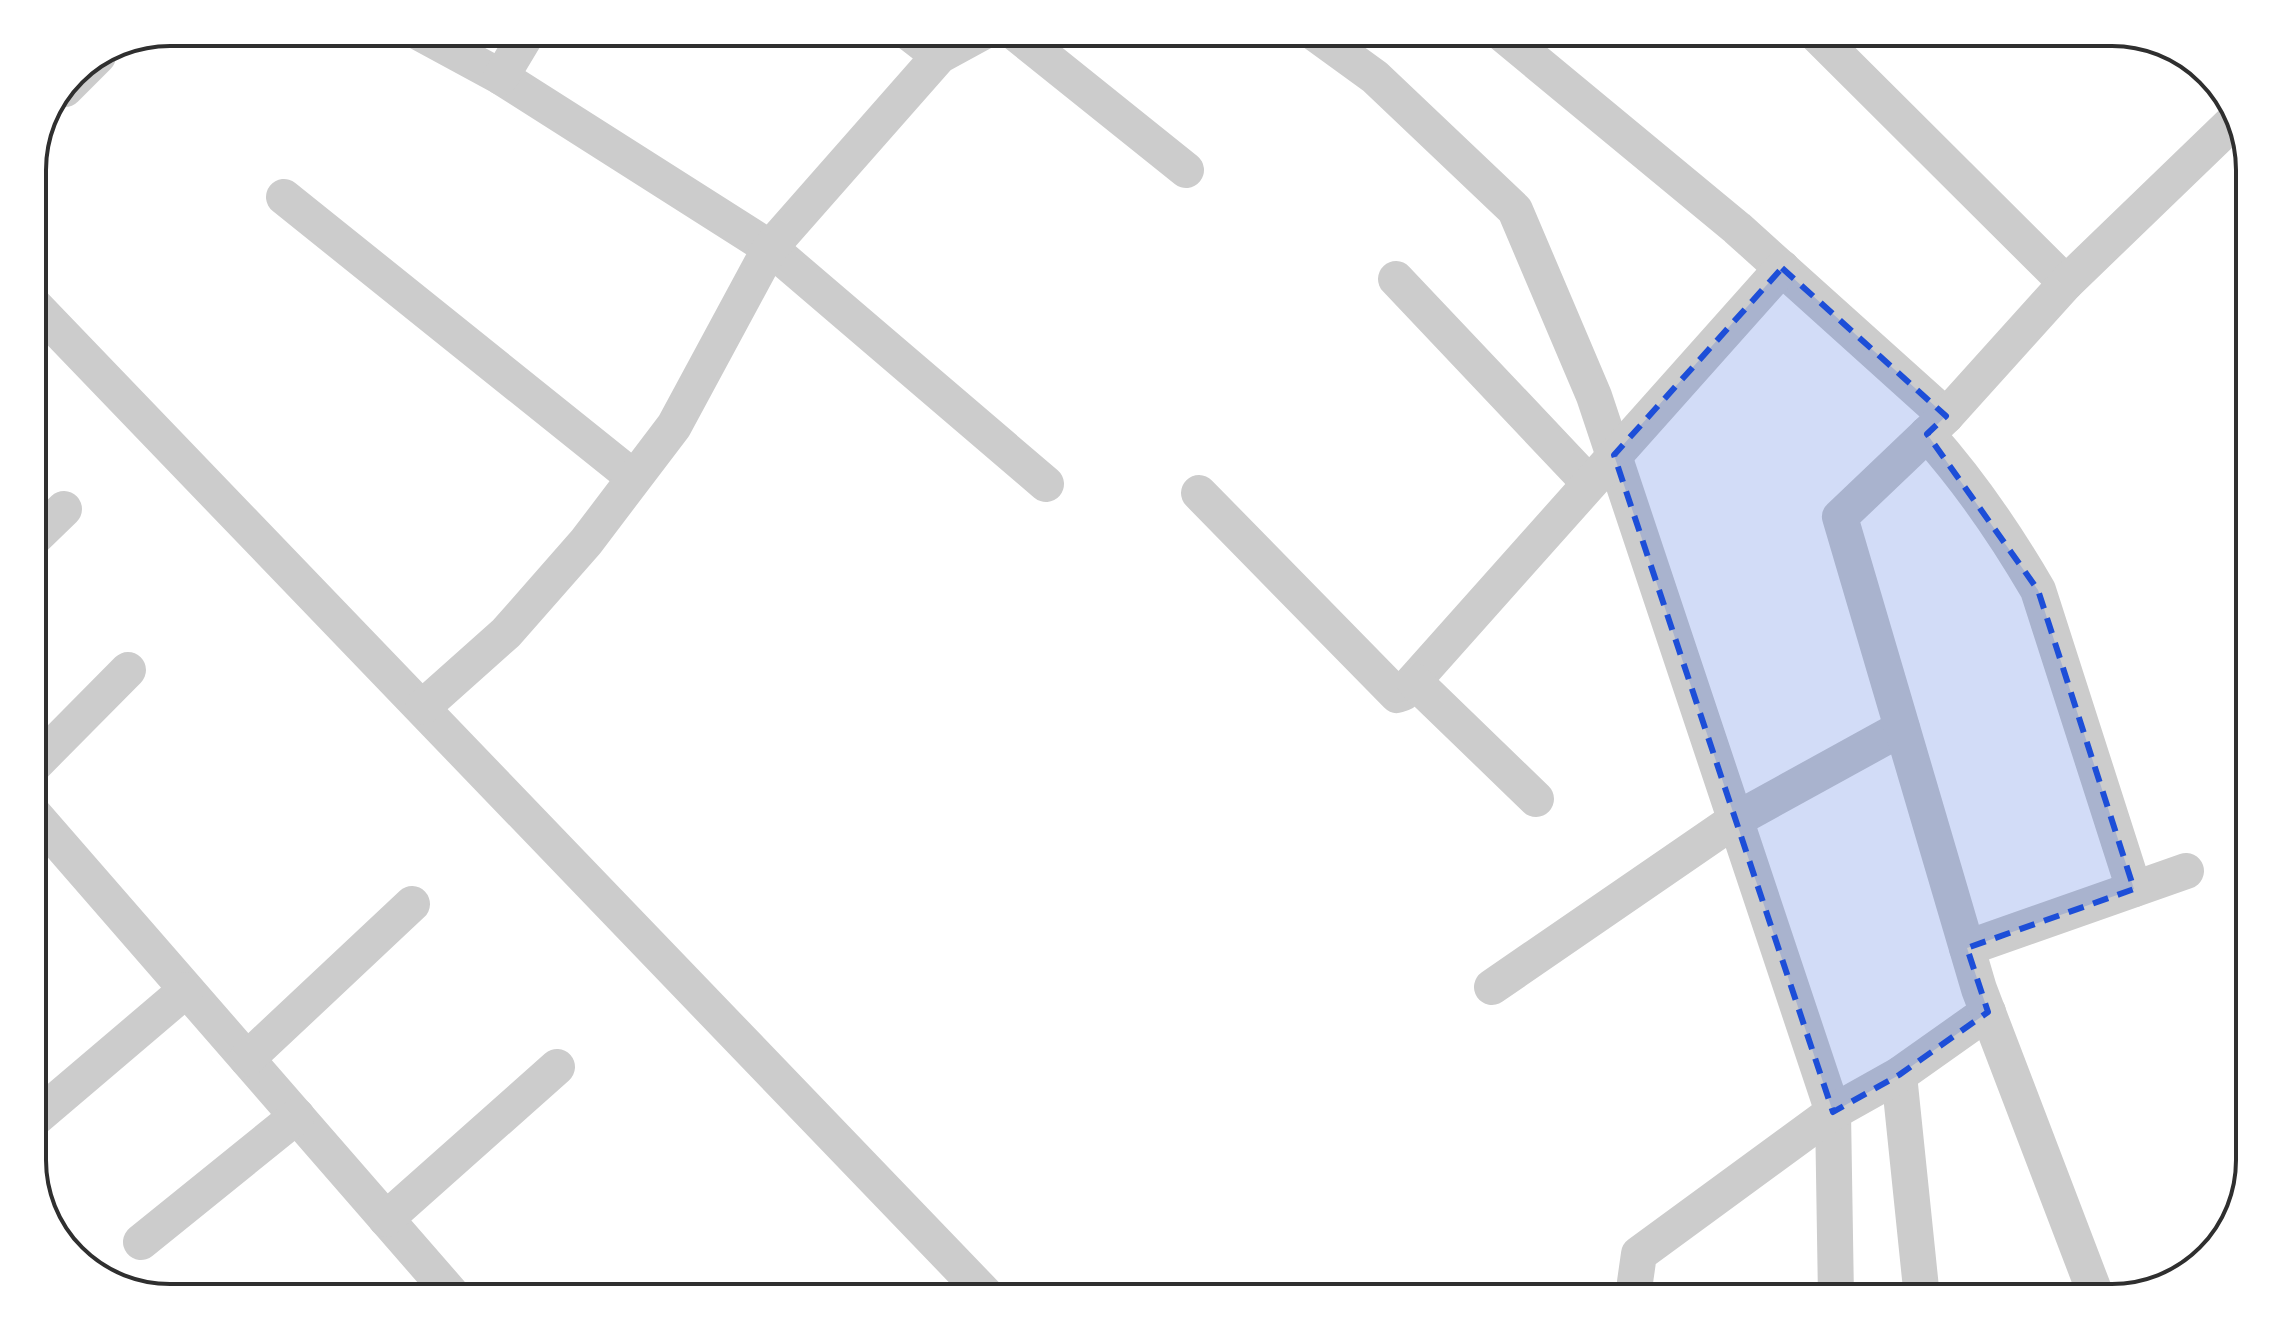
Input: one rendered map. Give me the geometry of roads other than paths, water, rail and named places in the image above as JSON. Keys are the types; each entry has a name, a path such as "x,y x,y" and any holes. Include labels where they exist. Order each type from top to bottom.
{"street":[{"path":"444,46 501,77 770,248 1046,484"},
{"path":"501,77 520,46"},
{"path":"926,46 939,56"},
{"path":"423,707 506,633 586,542 674,426 770,248 939,56 957,46"},
{"path":"1031,46 1186,170"},
{"path":"1332,46 1375,77 1515,210 1594,396 1833,1112 1836,1284"},
{"path":"1517,46 1782,268 1936,425 1952,461 2014,549 2038,590 2134,889"},
{"path":"1828,46 2066,283"},
{"path":"2092,1284 1988,1012 1967,948 1840,517 1936,425 2066,283 2228,126"},
{"path":"284,197 633,477"},
{"path":"1199,493 1397,695 1403,693 1782,268"},
{"path":"1396,279 1589,483"},
{"path":"46,317 976,1284"},
{"path":"46,526 64,509"},
{"path":"46,753 128,670"},
{"path":"1414,681 1536,799"},
{"path":"1492,987 1735,820 1902,728"},
{"path":"46,828 443,1284"},
{"path":"1967,948 2186,871"},
{"path":"247,1059 412,904"},
{"path":"46,1109 186,990"},
{"path":"1635,1284 1639,1254 1833,1112 1899,1075 1988,1012"},
{"path":"386,1219 557,1067"},
{"path":"1899,1075 1921,1284"},
{"path":"141,1242 297,1116"}]}
